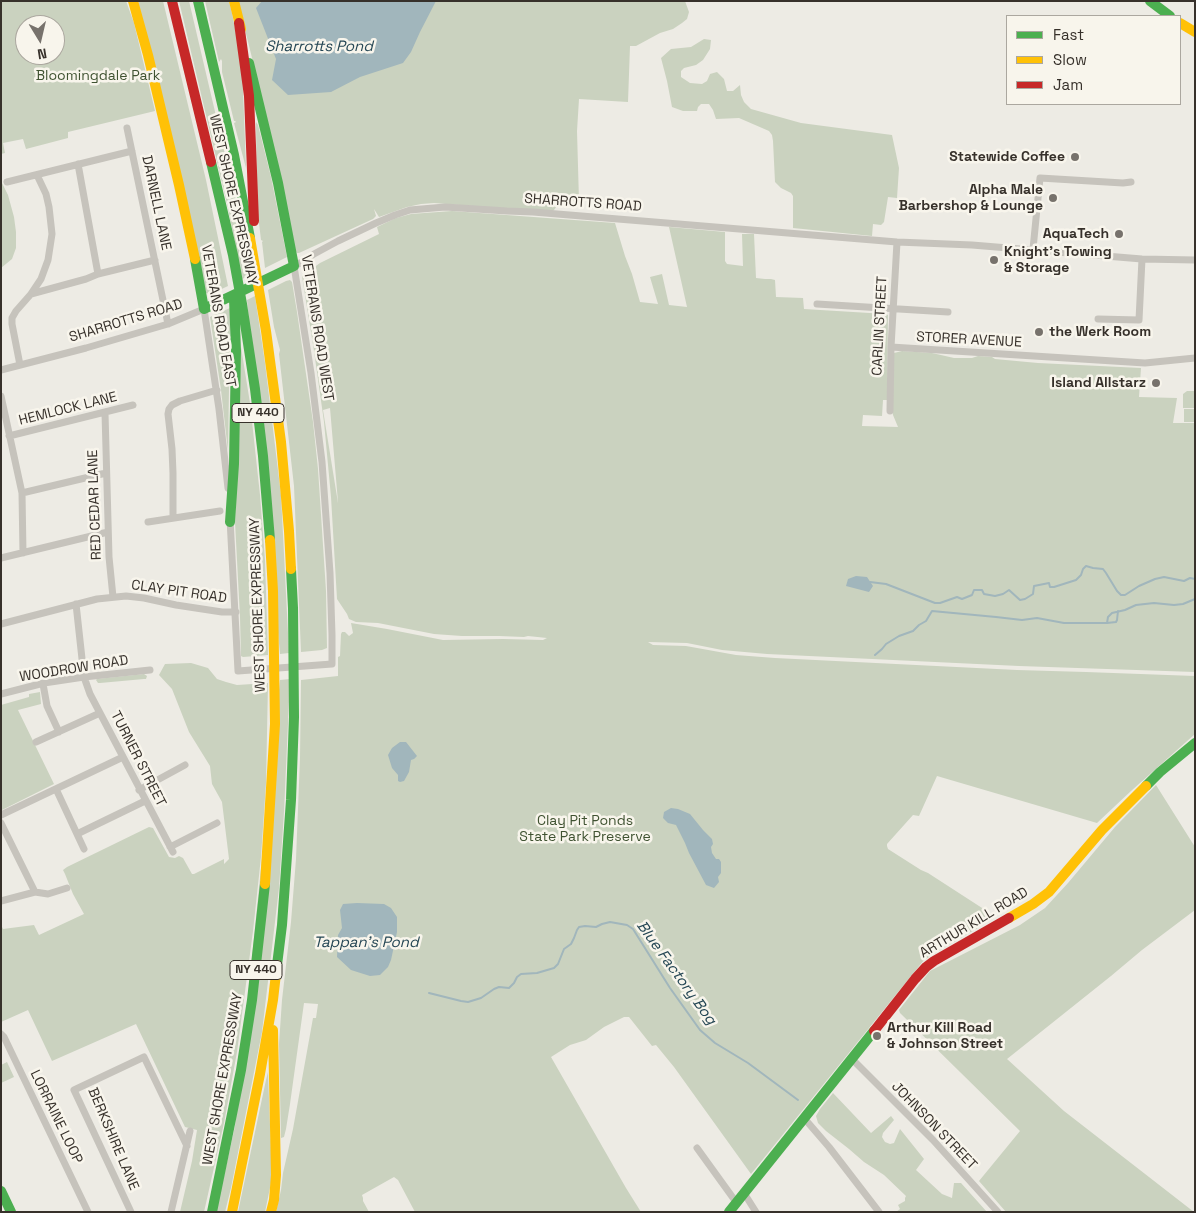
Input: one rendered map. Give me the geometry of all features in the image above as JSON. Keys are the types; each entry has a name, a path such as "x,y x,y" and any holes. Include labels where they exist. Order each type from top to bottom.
{"main road":[{"name":"VETERANS ROAD EAST","path":"133,1 148,55 208,307"},
{"name":"WEST SHORE EXPRESSWAY","path":"172,1 233,255 242,304 256,396 267,501 274,616 275,724 272,797 264,902 242,1070 212,1212"},
{"name":"WEST SHORE EXPRESSWAY","path":"198,1 234,155 270,352 285,480 293,608 294,717 289,838 282,925 273,1000 232,1212"},
{"name":"VETERANS ROAD WEST","path":"234,1 277,176 290,268"},
{"path":"1150,1 1169,15"},
{"path":"239,23 250,96 253,208 267,308 270,352"},
{"path":"1181,24 1195,32"},
{"path":"223,214 233,289 236,333 234,470 230,522"},
{"name":"SHARROTTS ROAD","path":"208,307 290,268"},
{"name":"ARTHUR KILL ROAD","path":"729,1212 926,967 1033,904 1049,892 1102,830 1160,772 1195,743"},
{"path":"271,1212 276,1175 273,1000"},
{"path":"1,1190 11,1212"}],"street":[{"name":"DARNELL LANE","path":"127,128 168,324"},
{"name":"DARNELL LANE","path":"7,182 132,151"},
{"path":"78,164 98,274"},
{"path":"20,365 12,318 32,294 44,272 52,234 46,194 36,175"},
{"path":"1032,249 1040,178 1131,182"},
{"name":"SHARROTTS ROAD","path":"290,268 338,241 395,215 410,210 445,207 533,212 897,242 1032,249 1142,259 1195,260"},
{"name":"CARLIN STREET","path":"890,411 891,347 897,242"},
{"path":"1098,319 1139,320 1142,259"},
{"name":"DARNELL LANE","path":"32,294 98,274 155,260"},
{"name":"VETERANS ROAD WEST","path":"238,671 332,664 330,573 322,469 310,366 290,268"},
{"path":"817,304 948,312"},
{"name":"SHARROTTS ROAD","path":"1,370 168,324 208,307"},
{"name":"VETERANS ROAD EAST","path":"208,307 230,522 238,671"},
{"name":"STORER AVENUE","path":"891,347 1145,363 1195,358"},
{"path":"172,518 173,473 169,410 172,405 180,401 217,390"},
{"path":"1,396 22,493 23,553"},
{"name":"HEMLOCK LANE","path":"9,436 133,406"},
{"name":"RED CEDAR LANE","path":"105,413 108,557 113,597"},
{"path":"22,493 106,474"},
{"path":"148,522 220,511"},
{"path":"1,558 108,532"},
{"name":"CLAY PIT ROAD","path":"1,624 76,604 126,596 222,612 236,612"},
{"name":"TURNER STREET","path":"76,604 84,677 90,694 171,850 217,823"},
{"name":"WOODROW ROAD","path":"1,694 84,677 150,670"},
{"path":"43,684 47,706 58,732"},
{"path":"36,742 100,713"},
{"path":"1,815 123,757"},
{"path":"139,790 185,765"},
{"path":"56,789 84,849"},
{"path":"77,834 145,801"},
{"path":"1,823 35,892"},
{"path":"1,901 35,892 48,894 67,888"},
{"name":"LORRAINE LOOP","path":"1,1034 88,1212"},
{"name":"BERKSHIRE LANE","path":"131,1212 74,1090 144,1057 187,1146"},
{"name":"JOHNSON STREET","path":"851,1058 933,1140 998,1212"},
{"path":"804,1118 879,1212"},
{"path":"171,1212 190,1131"},
{"path":"697,1148 736,1202"},
{"path":"744,1193 756,1212"}],"green space":[{"name":"Bloomingdale Park","path":"1,1 126,1 134,23 155,111 68,132 68,138 26,149 23,139 3,143 5,153 1,154"},
{"path":"138,1 163,1 206,180 228,286 211,294 206,293"},
{"path":"179,1 189,1 236,201 251,275 242,279 228,208"},
{"path":"205,1 229,1 232,13 242,64 246,168 222,72 222,61 221,59 219,62"},
{"path":"238,1 685,1 689,12 687,19 673,29 660,33 636,46 630,46 628,102 579,99 577,131 579,201 558,202 554,210 550,212 434,203 407,207 379,217 374,209 376,216 373,219 297,253"},
{"path":"704,39 711,40 710,49 703,60 681,71 681,77 690,83 702,84 707,81 710,74 717,72 724,79 727,91 733,91 740,85 744,102 751,109 801,123 892,135 899,168 897,198 888,197 884,222 881,225 873,224 872,236 793,228 793,196 775,182 773,141 769,131 739,118 716,119 709,104 701,104 697,111 683,111 672,107 661,58 671,49 691,47"},
{"path":"256,122 271,177 287,257 265,268 257,206"},
{"path":"1,181 8,195 14,217 16,248 12,259 1,268"},
{"name":"Clay Pit Ponds State Park Preserve","path":"452,211 615,223 640,302 658,304 650,277 662,274 669,305 687,307 669,227 725,232 725,261 727,264 743,266 742,234 754,234 756,278 775,280 776,297 803,298 804,309 888,315 887,400 883,400 882,416 863,415 862,426 898,427 892,410 894,353 902,351 932,353 954,358 978,356 1038,363 1141,368 1139,397 1177,398 1173,423 1195,423 1195,672 767,654 722,650 687,643 648,642 653,645 686,646 736,655 775,658 1017,670 1195,676 1195,734 1097,823 937,776 919,816 913,815 887,844 888,849 996,917 924,960 751,1174 674,1067 656,1045 652,1046 629,1017 624,1017 604,1027 586,1040 570,1045 551,1057 641,1212 415,1212 398,1180 394,1177 362,1195 369,1212 276,1212 313,1018 316,1018 318,1004 304,1003 286,1129 284,1137 281,1138 279,1044 296,859 301,680 338,676 341,634 345,632 349,636 353,633 351,623 443,640 543,640 547,638 434,634 378,623 356,622 349,619 337,599 324,422 302,276 320,263 379,234 377,227 396,218 411,214","holes":["330,408 338,503 323,410"]},
{"path":"290,280 292,282 297,312 313,422 326,591 327,648 301,652 294,486 280,350 268,290"},
{"path":"255,296 281,495 289,653 280,654 247,300"},
{"path":"230,308 228,451 210,317"},
{"path":"241,347 250,403 260,495 265,560 268,655 243,657 241,656 235,522"},
{"path":"1187,391 1195,391 1195,408 1183,408 1183,394"},
{"path":"1184,409 1195,409 1195,422 1184,422"},
{"path":"191,663 208,668 217,679 237,685 268,683 266,783 253,931 237,1052 224,1123 204,1212 180,1212 197,1130 185,1127 136,1024 52,1061 28,1010 1,1022 1,925 3,929 34,925 39,935 84,914 63,870 67,867 149,827 153,828 169,857 175,858 179,856 183,858 192,874 224,859 224,864 229,859 222,802 212,784 210,766 189,732 172,689 159,675 165,664"},
{"path":"144,674 147,676 146,679 100,683 96,680 97,679"},
{"path":"290,679 279,888 262,1032 225,1212 216,1212 235,1126 280,680"},
{"path":"40,692 41,704 18,710 54,784 2,810 1,705 29,697 29,694"},
{"path":"1156,785 1195,847 1195,910 1142,950 1007,1059 1064,1111 1194,1212 1006,1212 979,1181 1020,1131 899,1010 930,971 1020,925 1045,908 1115,827"},
{"path":"7,1062 14,1077 1,1083 1,1065"},
{"path":"268,1072 272,1178 265,1212 238,1212 266,1080"},
{"path":"833,1093 871,1133 891,1116 894,1120 882,1137 885,1142 894,1143 900,1129 924,1159 916,1170 942,1194 952,1198 954,1183 961,1183 987,1212 896,1212 900,1209 898,1205 905,1201 906,1196 884,1175 864,1162 818,1123 816,1116"}],"water":[{"name":"Sharrotts Pond","path":"262,1 436,1 411,52 403,63 360,77 331,92 288,95 272,80 276,59 256,8"},
{"path":"856,576 867,577 873,586 869,592 846,586 848,579"},
{"path":"400,742 406,742 417,756 411,760 409,772 404,781 400,782 398,781 398,775 392,768 388,755 392,748"},
{"path":"671,808 690,814 712,839 712,853 721,862 719,882 714,888 706,885 676,825 668,823 663,818 664,812"},
{"name":"Tappan's Pond","path":"343,904 384,904 391,908 397,917 397,932 391,960 388,967 380,975 370,976 351,970 337,957 338,935 342,928 340,910"}],"waterway":[{"path":"870,582 886,584 935,603 940,603 957,597 962,599 972,595 974,590 982,590 984,594 995,596 1009,590 1020,600 1025,599 1033,594 1034,586 1049,583 1050,587 1054,587 1076,580 1086,566 1103,569 1121,595 1125,595 1155,579 1164,577 1184,581 1190,578 1195,579"},
{"path":"875,655 886,644 899,636 913,631 926,621 932,611 1022,620 1037,618 1064,623 1107,623 1108,617 1112,613 1136,605 1154,603 1174,605 1183,604 1195,599"},
{"path":"1107,623 1116,622 1118,611"},
{"name":"Blue Factory Bog","path":"429,993 468,1002 481,998 499,987 509,988 521,974 537,973 554,968 558,964 564,949 571,944 579,927 596,927 610,922 627,925 633,929 670,988 700,1030 715,1043 748,1063 798,1100"}],"traffic: fast":[{"path":"198,1 234,155 250,238"},
{"path":"1150,1 1169,15"},
{"path":"195,259 204,309 294,266 278,183 249,63"},
{"path":"211,162 233,255 242,304 263,456 270,540"},
{"path":"230,522 234,464 236,351 234,298"},
{"path":"277,965 282,925 291,800 294,717 291,569"},
{"path":"1146,786 1195,743"},
{"path":"212,1212 241,1070 252,1000 265,884"},
{"path":"729,1212 874,1031"},
{"path":"1,1191 11,1212"}],"traffic: slow":[{"path":"133,1 148,55 195,259"},
{"path":"234,1 241,29"},
{"path":"1181,24 1195,32"},
{"path":"250,238 266,331 281,442 291,569"},
{"path":"265,884 275,724 273,591 270,540"},
{"path":"1009,918 1049,892 1102,830 1146,786"},
{"path":"232,1212 260,1074 277,965"},
{"path":"271,1212 276,1175 273,1030"}],"traffic: jam":[{"path":"172,1 211,162"},
{"path":"239,23 249,96 254,221"},
{"path":"874,1031 926,967 1009,918"}],"place":[{"name":"Statewide Coffee","path":"1075,157"},
{"name":"Alpha Male Barbershop & Lounge","path":"1053,198"},
{"name":"AquaTech","path":"1119,234"},
{"name":"Knight's Towing & Storage","path":"994,260"},
{"name":"the Werk Room","path":"1039,332"},
{"name":"Island Allstarz","path":"1156,383"},
{"name":"Arthur Kill Road & Johnson Street","path":"877,1036"}]}
